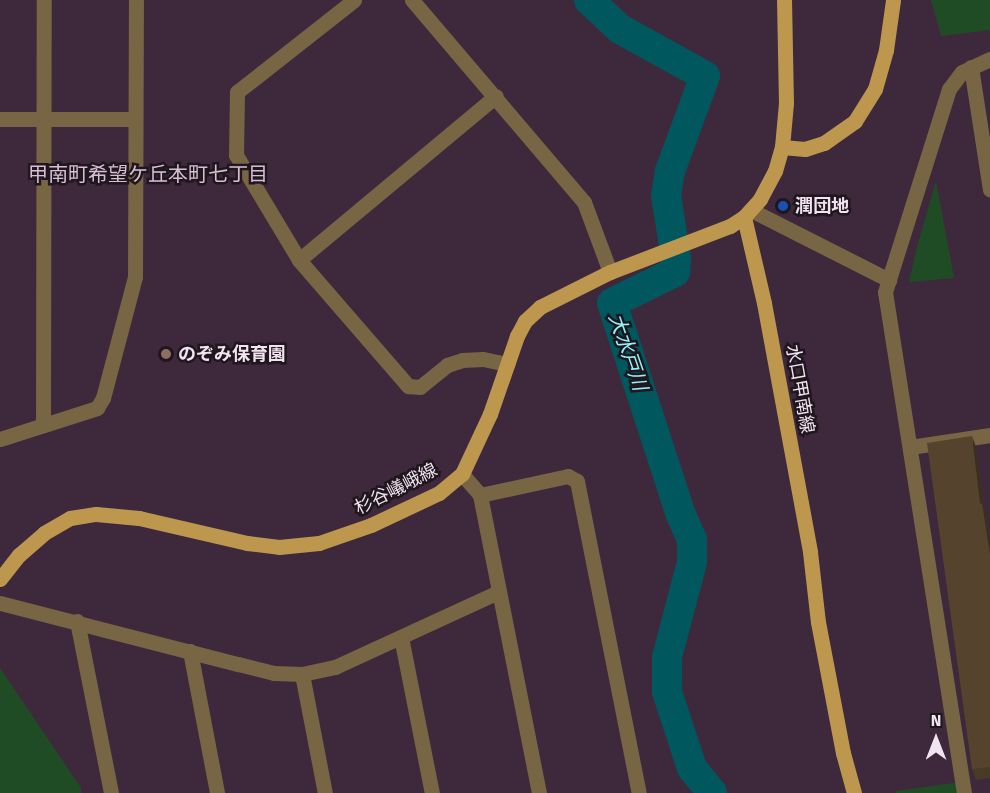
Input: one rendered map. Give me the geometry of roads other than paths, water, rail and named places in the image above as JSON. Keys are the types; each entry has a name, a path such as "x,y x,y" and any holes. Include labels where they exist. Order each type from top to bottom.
{"main road":[{"path":"748,213 766,190 782,147 786,103 784,0"},
{"path":"782,147 805,149 824,143 855,121 875,89 886,50 893,0"},
{"name":"杉谷嶬峨線","path":"0,579 19,555 44,533 70,518 96,514 140,518 247,543 279,548 320,543 400,512 439,493 462,474 490,414 525,321 540,307 610,272 683,246 730,226 748,213"},
{"name":"水口甲南線","path":"748,213 810,552 820,633 843,753 854,793"}],"street":[{"path":"43,425 44,0"},
{"path":"0,440 97,408 103,398 135,277 136,0"},
{"path":"354,0 237,92 236,155 299,260 408,386 420,387 447,365 462,360 483,359 507,364"},
{"path":"412,0 584,202 610,272"},
{"path":"964,793 885,292 945,96 953,82 971,67 990,59"},
{"path":"971,67 990,190"},
{"path":"299,260 496,96"},
{"path":"0,120 135,119"},
{"path":"748,213 889,279"},
{"path":"910,447 990,435"},
{"path":"462,474 480,495 539,793"},
{"path":"480,495 568,476 578,481 639,793"},
{"path":"0,603 274,673 302,674 334,667 498,592"},
{"path":"77,621 111,793"},
{"path":"401,637 432,793"},
{"path":"190,651 217,793"},
{"path":"302,674 325,793"}],"waterway":[{"name":"大水戸川","path":"589,0 620,29 705,76 670,171 666,195 676,259 675,272 612,303 681,515 692,540 692,562 667,657 667,692 692,768 712,793"}],"place":[{"name":"潤団地","path":"783,206"},
{"name":"のぞみ保育園","path":"166,354"}],"district":[{"name":"甲南町希望ケ丘本町七丁目","path":"148,174"}]}
